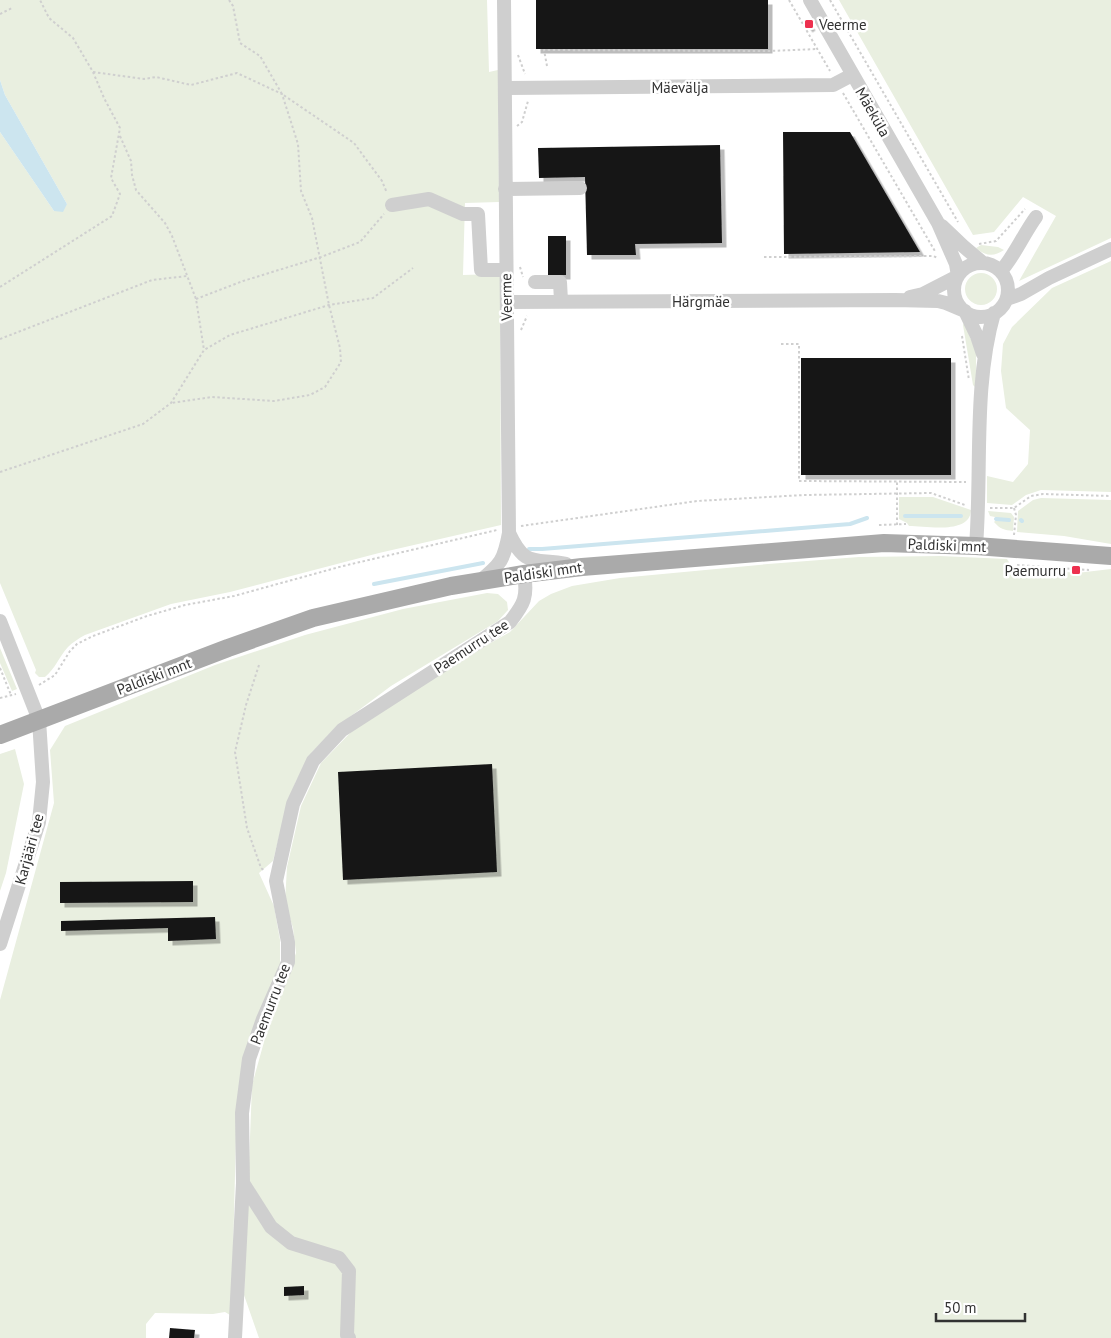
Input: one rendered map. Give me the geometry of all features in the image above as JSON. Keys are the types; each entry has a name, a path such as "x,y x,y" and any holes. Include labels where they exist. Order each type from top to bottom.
{"main road":[{"name":"Paldiski mnt","path":"0,735 228,648 313,618 451,586 524,574 582,567 884,543 976,546 1111,556"}],"street":[{"name":"Veerme","path":"480,582 500,563 509,533 504,0"},
{"name":"Mäeküla","path":"810,0 938,223 956,264 958,276"},
{"name":"Mäevälja","path":"505,88 833,85 852,75"},
{"path":"506,189 580,188"},
{"path":"392,205 429,199 464,214 478,214 481,270 506,270"},
{"path":"1001,271 1012,258 1025,232 1031,212"},
{"name":"Mäeküla","path":"938,223 983,263"},
{"path":"1007,299 1021,294 1048,278 1111,249"},
{"path":"976,546 984,357 988,333 994,314 1007,299 1008,289 1006,279 1001,271 993,265 983,263 969,266 958,276 955,285 955,295 959,304 966,311 984,357"},
{"name":"Härgmäe","path":"895,300 923,294 958,276"},
{"path":"535,282 560,282 561,301"},
{"name":"Härgmäe","path":"507,302 895,300 938,301 966,311"},
{"path":"966,311 979,316 994,314"},
{"path":"509,533 521,554 530,560 582,567"},
{"name":"Paemurru tee","path":"235,1338 243,1183 242,1113 249,1059 263,1019 288,962 288,942 276,881 293,804 313,760 342,730 510,622 522,607 526,589 524,574"},
{"name":"Karjääri tee","path":"0,621 39,720 43,782 39,822 0,944"},
{"path":"243,1183 271,1226 291,1243 340,1258 349,1271 347,1335 349,1338"}],"path":[{"path":"0,287 112,216 120,194 111,178 120,128 93,72 73,38 50,18 40,0"},
{"path":"171,403 212,396 274,401 310,395 325,387 341,362 340,348 329,305 321,256 312,218 301,191 298,144 282,94 260,56 240,43 233,6 229,0"},
{"path":"789,0 830,71"},
{"path":"830,0 961,228"},
{"path":"0,14 12,8"},
{"path":"547,66 544,50 769,51 818,49"},
{"path":"93,72 144,79 156,77 191,85 237,73 282,94 354,143 382,181 392,205 360,242 243,281 196,299"},
{"path":"764,258 932,256 939,259 843,93"},
{"path":"119,134 131,161 132,176 136,190 165,224 172,236 196,299 204,350"},
{"path":"963,246 971,241 974,244 996,241 1031,212"},
{"path":"0,472 143,424 171,403 204,350 230,334 329,305 373,298 413,268"},
{"path":"0,339 152,280 187,276"},
{"path":"960,329 970,385"},
{"path":"781,344 799,344 800,481 971,482"},
{"path":"896,525 897,482"},
{"path":"878,526 906,524"},
{"path":"259,665 246,705 235,752 247,828 261,868 276,881"},
{"path":"0,668 11,696"}],"green space":[{"path":"0,0 487,0 489,72 498,70 499,202 465,203 463,275 497,274 500,276 501,525 379,553 230,592 171,604 85,635 68,647 45,677 39,677 35,673 36,670 0,583 0,132 54,211 67,204 5,95 0,80"},
{"path":"839,0 1111,0 1111,238 1019,281 1056,216 1023,197 994,232 973,235"},
{"path":"981,245 998,247 1004,250 993,255 987,254 976,248"},
{"path":"1111,261 1111,492 1041,490 1026,495 1012,505 987,503 987,476 1013,482 1028,464 1030,430 1006,408 1001,371 1003,344 1012,327 1052,288"},
{"path":"981,273 992,278 997,289 992,300 981,305 970,300 965,289 970,278"},
{"path":"964,323 976,351 976,388 973,385"},
{"path":"899,497 933,497 971,510 969,518 955,526 936,528 909,526 899,519"},
{"path":"1041,498 1111,500 1111,544 1064,536 1017,532 1018,511 1033,500"},
{"path":"988,511 1011,513 1014,517 1013,531 1005,530 998,526 994,522 996,520 995,517 990,516"},
{"path":"940,556 1007,559 1012,567 1077,573 1111,569 1111,1338 259,1338 244,1295 252,1085 269,1024 296,953 293,928 285,902 287,867 301,806 321,763 352,731 439,672 510,632 539,601 572,586 620,578 768,564 859,557"},
{"path":"487,593 498,594 507,602 508,610 498,621 391,686 335,728 312,752 296,781 286,809 273,861 259,873 274,906 280,940 280,964 236,1136 230,1315 225,1312 213,1314 155,1313 146,1324 146,1338 0,1338 0,1000 54,803 50,750 65,726 215,665 305,635 403,609"},
{"path":"0,648 17,689 12,691 0,663"},
{"path":"15,749 24,784 6,873 0,891 0,754"}],"water":[{"path":"0,80 5,95 67,204 63,212 54,211 0,132"}],"building":[{"path":"536,0 768,0 768,49 536,49"},
{"path":"807,20 811,26 808,28 804,22"},
{"path":"783,132 850,132 920,252 784,254"},
{"path":"720,145 722,243 635,244 636,255 587,255 585,177 539,178 538,148"},
{"path":"548,236 566,236 566,275 548,275"},
{"path":"801,358 951,358 951,475 801,475"},
{"path":"492,764 497,872 343,880 338,772"},
{"path":"193,881 193,902 60,903 60,882"},
{"path":"215,917 216,939 168,941 168,928 61,931 61,921"},
{"path":"304,1286 304,1295 284,1296 284,1287"},
{"path":"170,1328 195,1330 194,1338 169,1338"}],"waterway":[{"path":"905,516 961,516"},
{"path":"529,549 850,524 867,518"},
{"path":"996,519 1009,520"},
{"path":"374,584 483,563"}],"place":[{"name":"Veerme","path":"809,24"},
{"name":"Paemurru","path":"1076,570"}]}
